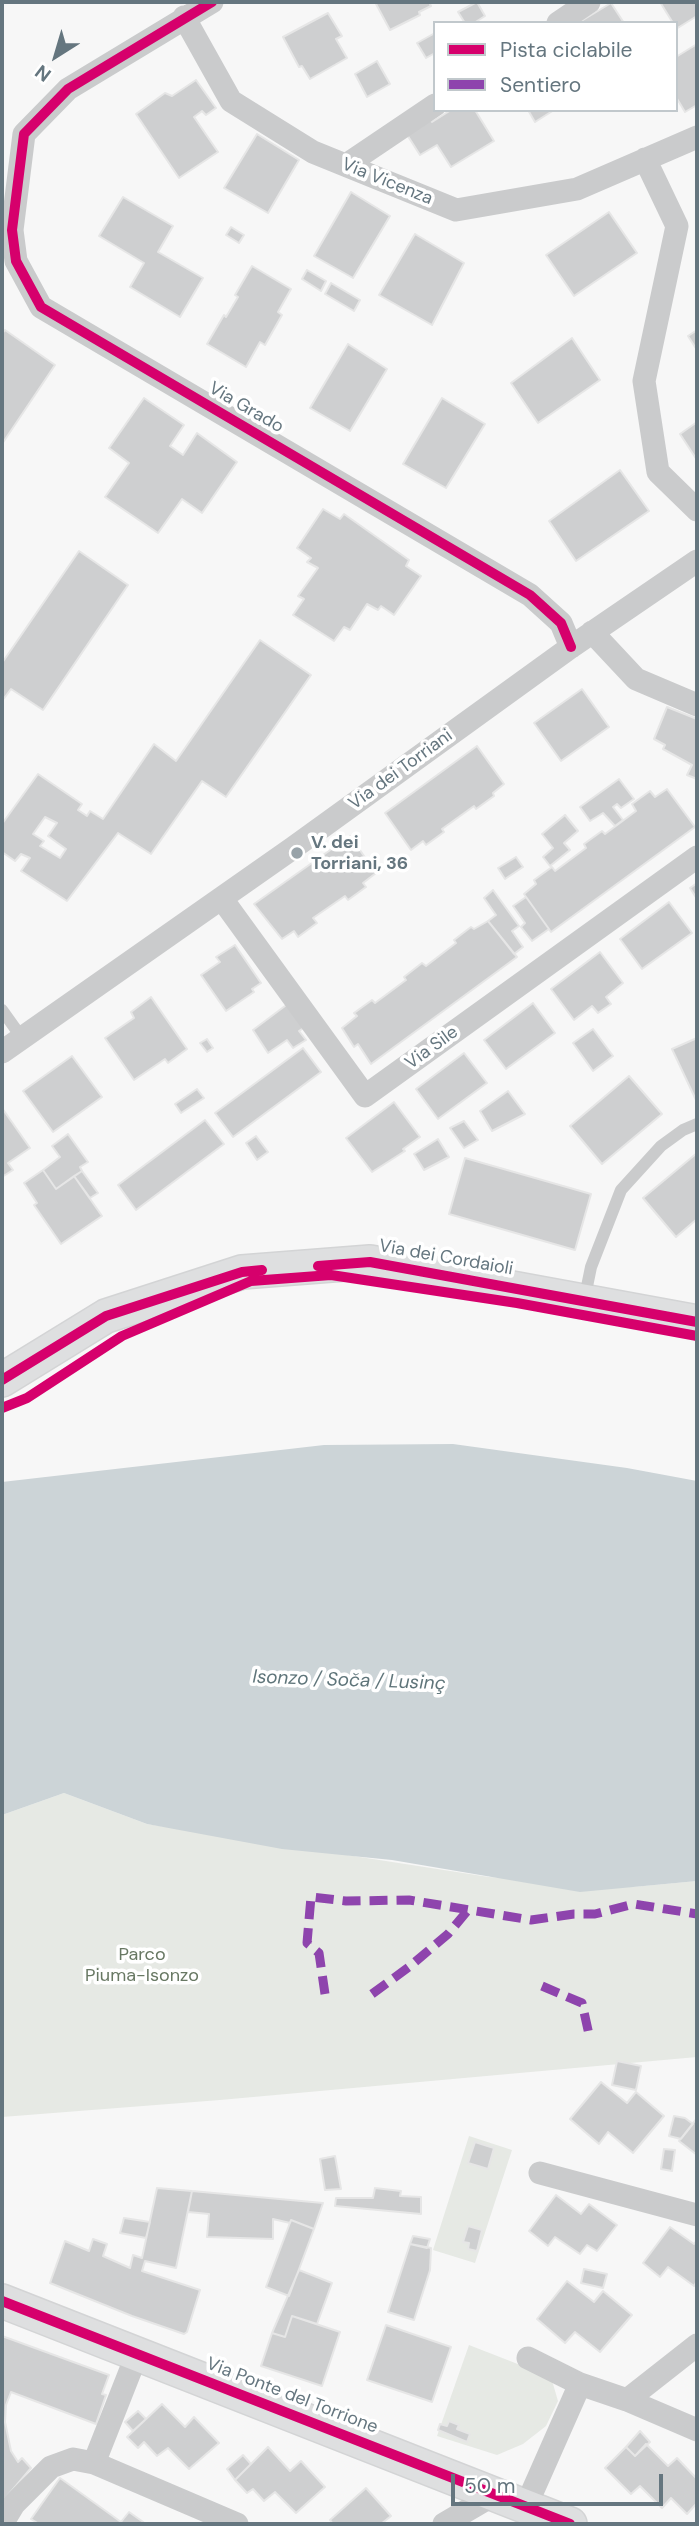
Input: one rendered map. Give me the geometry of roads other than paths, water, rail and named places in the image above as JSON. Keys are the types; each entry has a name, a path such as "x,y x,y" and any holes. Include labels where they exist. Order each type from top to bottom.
{"street":[{"path":"184,17 212,2"},
{"path":"561,21 589,2"},
{"name":"Via Grado","path":"184,17 68,89 24,134 12,230 16,261 41,307 530,595 561,622 571,647"},
{"name":"Via Vicenza","path":"184,17 231,101 313,152 456,211 577,189 697,137"},
{"path":"345,165 433,106"},
{"path":"645,159 677,226 645,381 652,433 658,472 697,510"},
{"name":"Via dei Torriani","path":"2,1052 222,899 592,632 697,561"},
{"path":"592,632 636,679 697,705"},
{"name":"Via Sile","path":"222,899 365,1096 697,856"},
{"name":"Via dei Cordaioli","path":"2,1380 106,1317 242,1272 370,1262 697,1322"},
{"path":"540,2174 697,2215"},
{"name":"Via Ponte del Torrione","path":"2,2301 570,2524"},
{"path":"627,2400 697,2345"},
{"path":"94,2463 137,2354"},
{"path":"528,2358 580,2384 627,2400 697,2430"},
{"path":"526,2506 580,2384"},
{"path":"2,2524 14,2504 51,2467 73,2459 94,2463 237,2524"},
{"path":"444,2524 495,2494"}],"lane":[{"path":"2,1010 22,1038"},
{"path":"584,1301 591,1267 621,1190 661,1146 683,1130 697,1124"}],"water":[{"name":"Isonzo / Soča / Lusinç","path":"453,1444 627,1468 697,1481 697,1881 580,1892 392,1860 282,1849 147,1824 64,1793 2,1815 2,1482 324,1445"}],"place":[{"name":"V. dei Torriani, 36","path":"297,853"}],"park label":[{"name":"Parco Piuma-Isonzo","path":"142,1965"}]}
